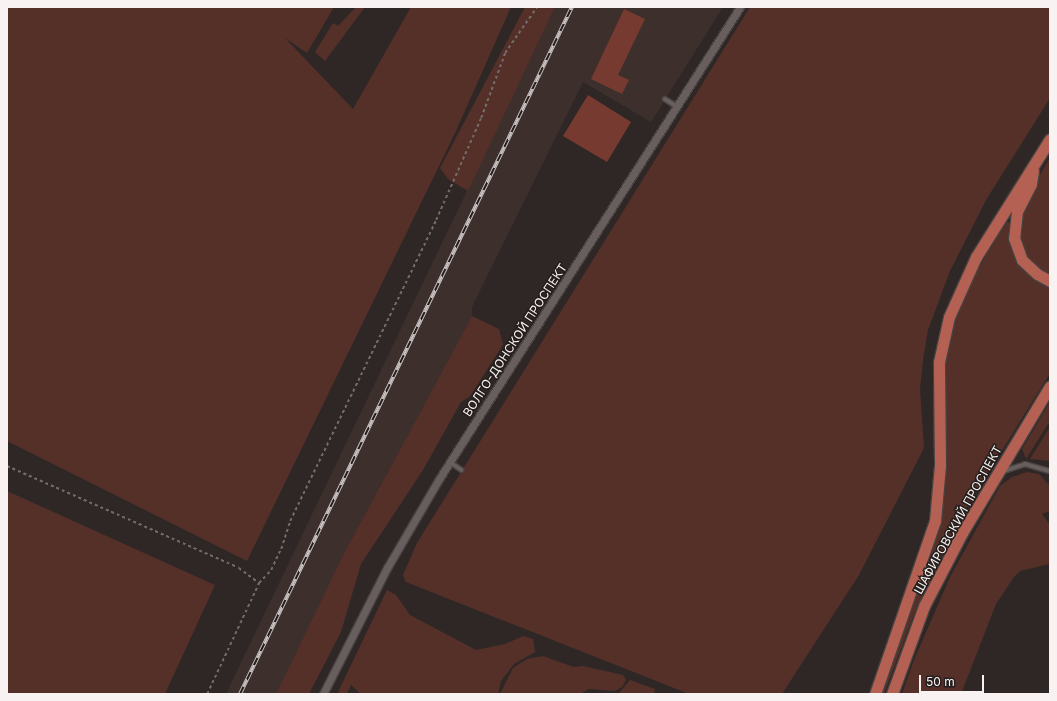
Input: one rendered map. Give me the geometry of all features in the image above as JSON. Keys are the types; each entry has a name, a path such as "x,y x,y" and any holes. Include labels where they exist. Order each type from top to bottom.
{"main road":[{"path":"875,694 935,521 940,465 939,362 949,317 976,257 1050,139"},
{"path":"1034,164 1031,184 1020,202 1014,220 1014,238 1017,250 1028,267 1050,281"},
{"name":"ШАФИРОВСКИЙ ПРОСПЕКТ","path":"892,694 924,606 996,475 1050,386"}],"street":[{"name":"ВОЛГО-ДОНСКОЙ ПРОСПЕКТ","path":"323,694 387,568 450,462 740,7"}],"lane":[{"path":"665,99 677,107"},
{"path":"450,462 462,470"},
{"path":"996,475 1011,467 1025,464 1043,467 1050,471"}],"path":[{"path":"207,694 259,584 271,570 281,549 290,520 436,220 476,129 505,53 537,7"},
{"path":"7,466 240,568 259,584"}],"shaded area":[{"path":"7,7 334,7 307,53 285,38 353,109 411,7 511,7 456,131 247,561 7,441"},
{"path":"356,7 365,7 325,61 315,52 333,23 338,26"},
{"path":"525,7 555,7 468,191 448,179 440,168"},
{"path":"555,7 723,7 651,122 583,82 472,307 472,316 343,555 276,694 226,694"},
{"path":"750,7 1050,7 1050,98 986,200 950,271 928,330 923,360 920,389 924,448 859,575 782,694 689,694 406,582 403,575 417,543"},
{"path":"1050,158 1050,278 1028,262 1017,231 1023,202"},
{"path":"1005,222 1009,222 1010,240 1021,266 1032,277 1050,286 1050,373 957,523 913,617 884,694 881,694 939,526 942,378 947,339 971,282"},
{"path":"472,316 499,329 503,345 470,396 461,402 423,470 361,564 341,632 309,694 276,694 343,555"},
{"path":"1050,402 1050,421 1026,459 1022,449"},
{"path":"1050,427 1050,461 1030,459"},
{"path":"1027,472 1039,474 1050,486 1050,511 1042,514 1050,525 1050,564 1020,571 1014,577 996,604 961,694 902,694 914,660 950,577 1000,486 1012,477"},
{"path":"7,491 215,585 165,694 7,694"},
{"path":"387,590 396,595 410,615 476,650 505,644 523,636 533,639 535,652 514,664 501,681 498,694 361,694 351,685 347,694 341,694 338,692"},
{"path":"543,656 574,667 583,666 623,675 626,680 622,687 615,691 589,689 580,694 500,694 513,668 527,659"},
{"path":"630,680 655,689 654,694 587,694 619,693"}],"building":[{"path":"624,9 645,19 618,75 629,80 622,94 591,79"},
{"path":"588,95 631,122 607,162 563,136"}],"railway":[{"path":"240,694 572,7"}]}
